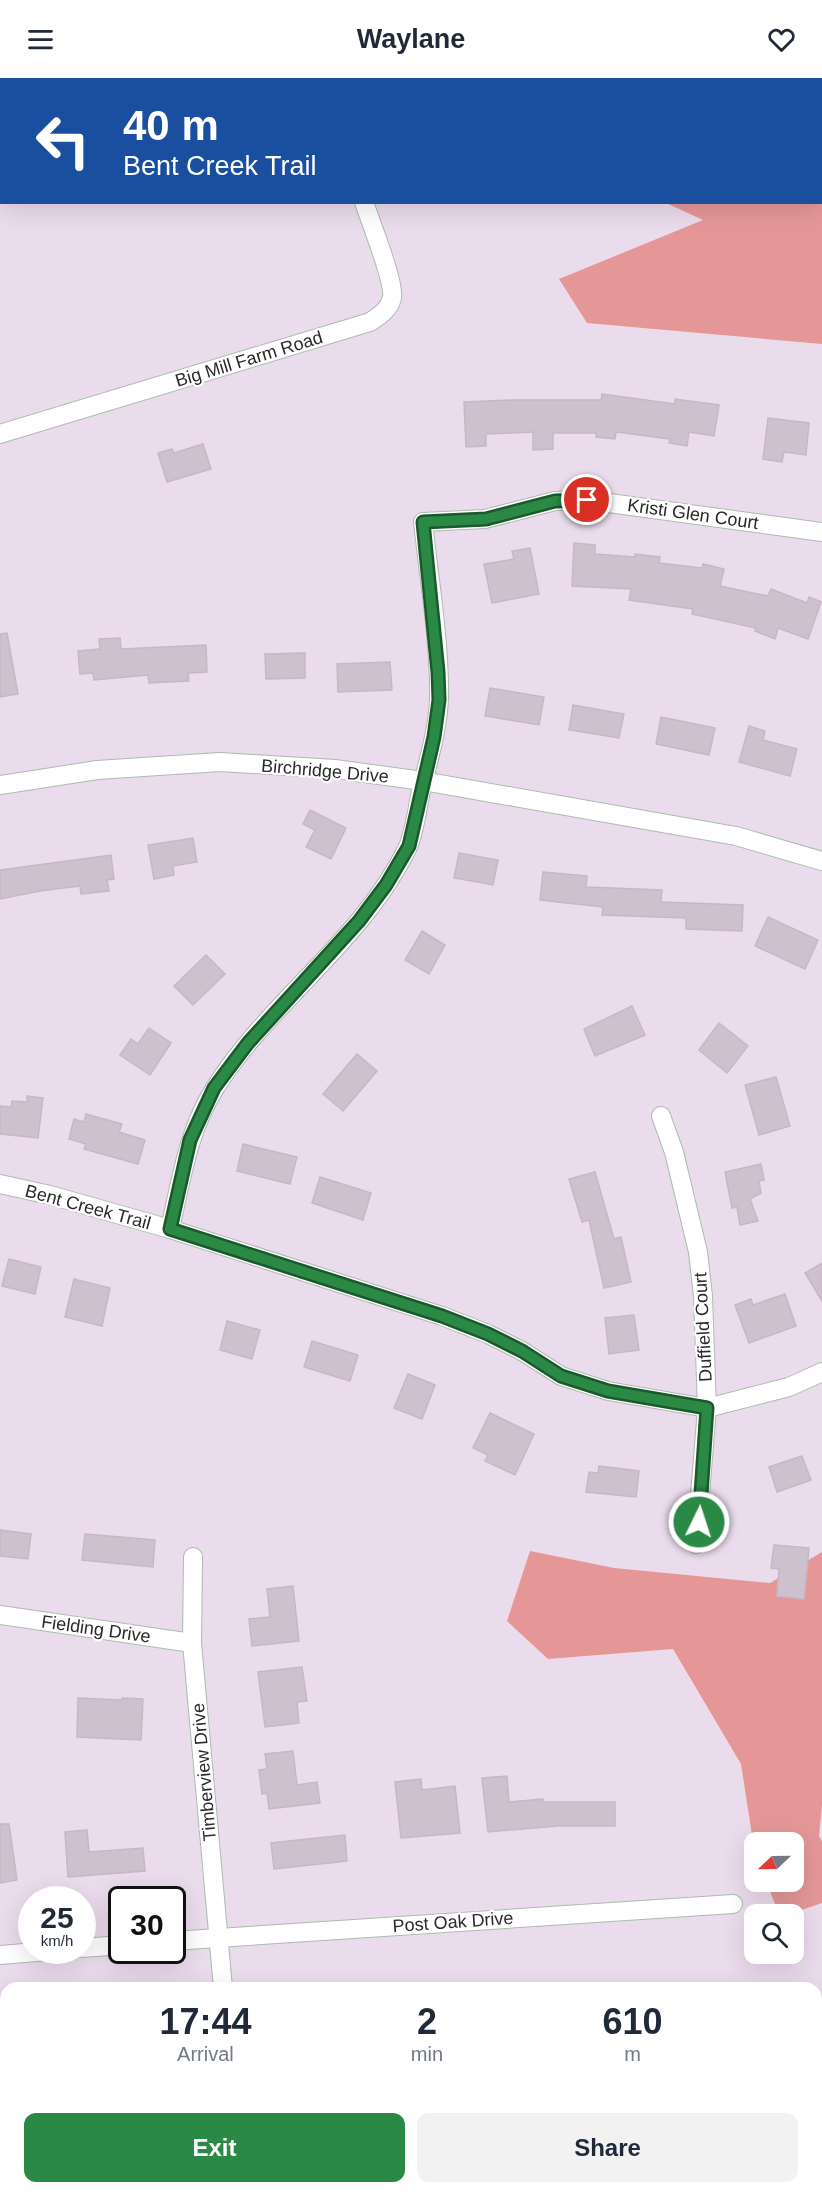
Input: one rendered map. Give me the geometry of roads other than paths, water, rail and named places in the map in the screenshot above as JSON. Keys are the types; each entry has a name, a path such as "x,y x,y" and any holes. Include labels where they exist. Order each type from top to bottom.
{"street":[{"name":"Big Mill Farm Road","path":"0,434 359,326 385,313 392,298 390,280 365,204"},
{"name":"Kristi Glen Court","path":"423,781 434,737 439,691 423,522 486,519 555,501 587,500 822,531"},
{"name":"Birchridge Drive","path":"0,785 97,770 220,762 335,769 423,781 736,837 822,861"},
{"path":"170,1229 190,1140 214,1088 248,1043 359,921 386,885 409,846 423,781"},
{"name":"Duffield Court","path":"661,1116 674,1152 698,1252 703,1296 707,1408 696,1544"},
{"name":"Bent Creek Trail","path":"0,1184 170,1229 442,1316 488,1334 522,1351 561,1376 608,1391 707,1408 789,1388 822,1372"},
{"name":"Timberview Drive","path":"193,1557 192,1643 222,1982"},
{"name":"Fielding Drive","path":"0,1615 192,1643"},
{"name":"Post Oak Drive","path":"186,1940 733,1904"},
{"path":"0,1955 18,1954"}]}
